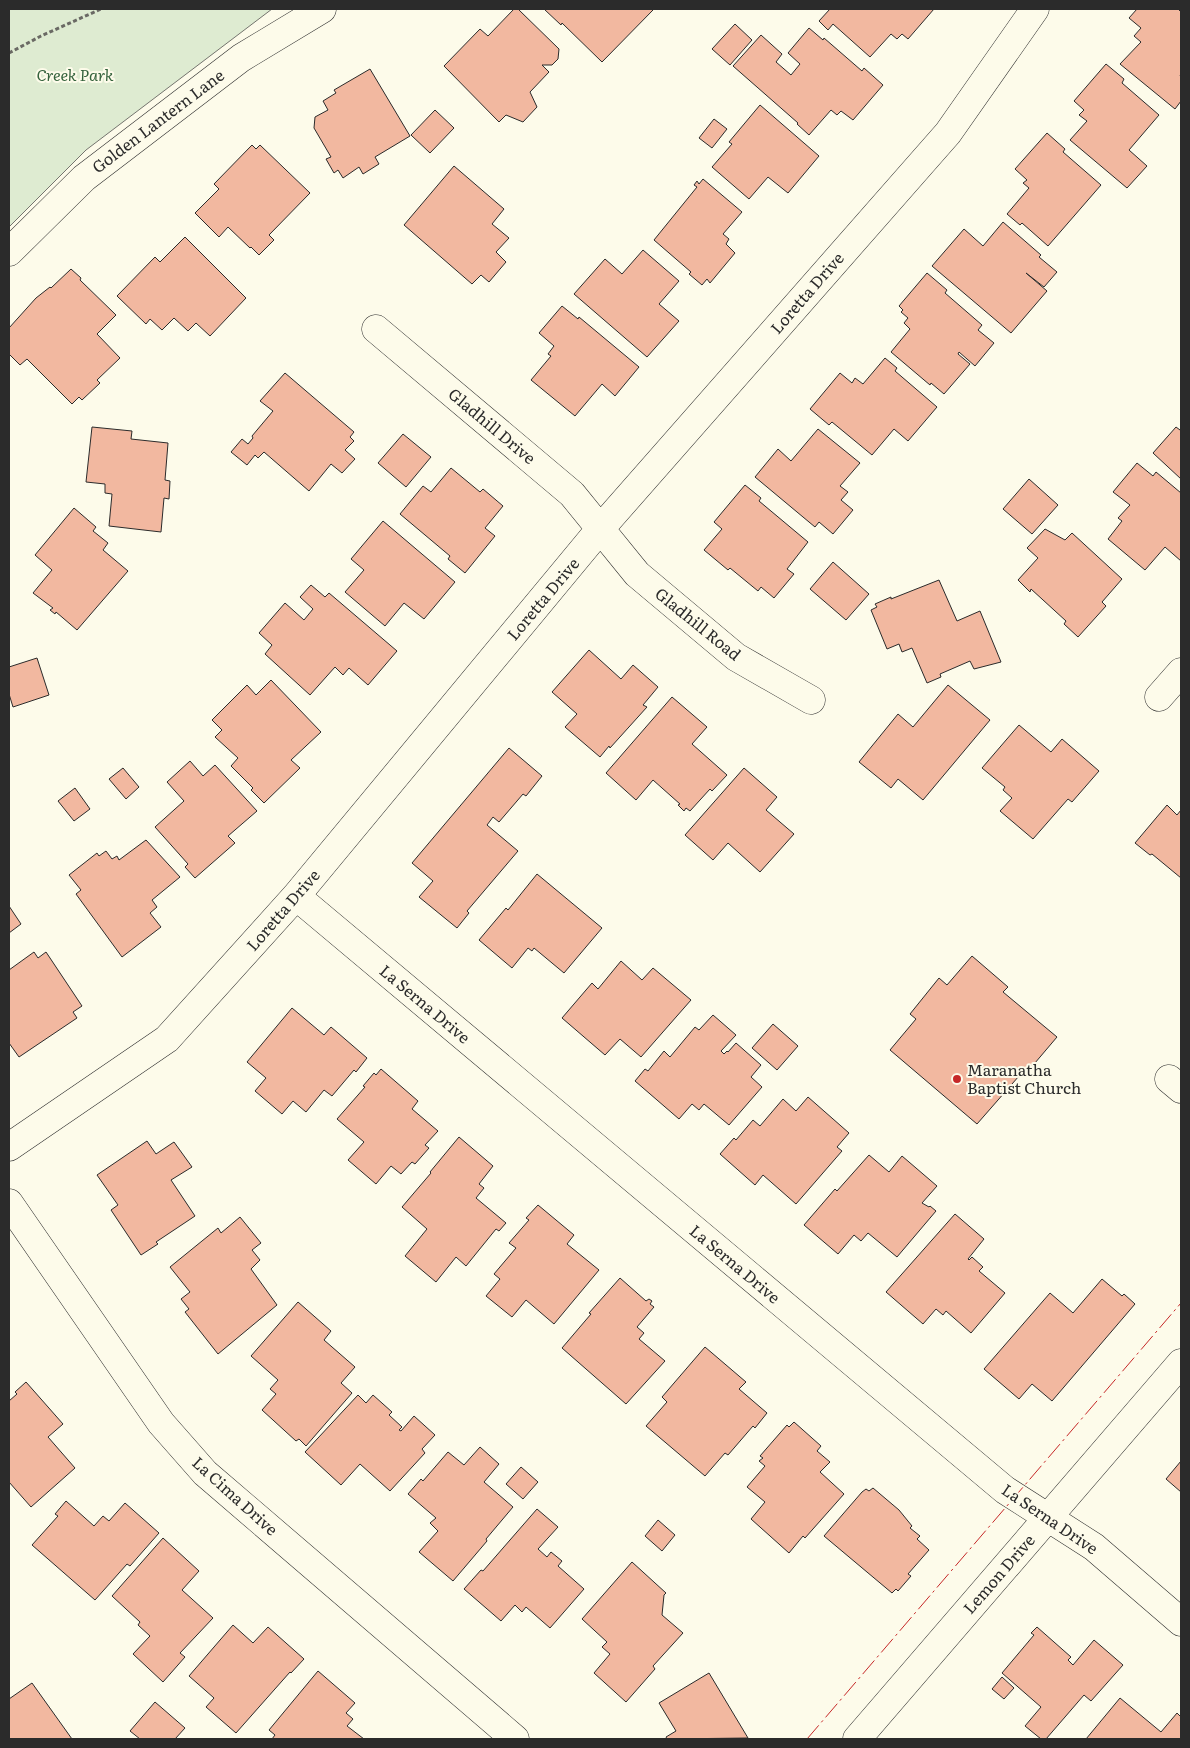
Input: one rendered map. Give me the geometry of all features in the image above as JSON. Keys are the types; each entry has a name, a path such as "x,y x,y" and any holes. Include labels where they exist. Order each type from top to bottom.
{"street":[{"name":"Golden Lantern Lane","path":"9,252 84,178 241,58 322,9"},
{"name":"Loretta Drive","path":"9,1147 167,1039 296,896 601,528 948,133 1035,9"},
{"name":"Gladhill Drive","path":"376,329 572,494 601,528"},
{"name":"Gladhill Road","path":"601,528 637,574 736,657 811,700"},
{"path":"1159,697 1181,672"},
{"name":"La Serna Drive","path":"296,896 997,1484 1094,1547 1181,1622"},
{"name":"La Cima Drive","path":"9,1203 161,1423 205,1473 515,1739"},
{"name":"Lemon Drive","path":"857,1739 1181,1362"}],"path":[{"path":"9,53 41,36 102,9"}],"green space":[{"name":"Creek Park","path":"9,9 272,9 86,150 9,227"}],"building":[{"path":"514,9 518,9 559,49 558,59 552,65 542,65 549,72 530,92 537,107 523,122 506,115 499,122 444,66 480,29 488,36"},
{"path":"544,9 653,10 602,62 562,23 561,25"},
{"path":"830,9 934,9 908,39 902,34 897,39 891,34 870,57 833,24 828,30 819,21"},
{"path":"1137,9 1178,9 1181,12 1181,101 1175,109 1120,64 1141,42 1134,36 1141,28 1129,18"},
{"path":"735,24 752,40 730,65 712,49"},
{"path":"809,28 823,40 824,38 862,71 864,68 883,85 853,120 841,111 837,115 831,110 809,135 733,66 761,35 782,54 776,62 791,75 800,64 788,53"},
{"path":"1106,64 1124,79 1122,83 1159,115 1129,150 1147,166 1127,188 1070,140 1087,121 1079,115 1084,110 1074,101"},
{"path":"370,69 410,136 375,157 379,164 363,174 359,167 343,178 338,170 334,173 326,159 331,157 314,128 315,117 328,110 323,101 336,93 334,90"},
{"path":"760,105 819,156 788,193 768,177 749,199 712,167 732,144 729,142"},
{"path":"435,110 454,128 430,153 411,135"},
{"path":"714,119 727,129 712,148 699,138"},
{"path":"1047,133 1065,149 1063,152 1101,185 1048,246 1022,223 1020,225 1007,214 1029,188 1023,183 1027,180 1015,169"},
{"path":"252,145 256,149 260,145 310,193 269,235 274,240 259,255 228,227 219,237 195,213 219,189 214,184"},
{"path":"454,166 504,209 492,224 509,238 496,252 506,262 489,282 481,275 472,284 404,225"},
{"path":"703,179 742,212 723,234 729,239 726,244 735,253 710,283 707,279 702,285 689,274 691,272 654,240 697,187 694,185 697,181 699,184"},
{"path":"1003,222 1041,255 1039,257 1057,272 1044,287 1026,273 1047,291 1011,333 932,266 964,229 983,246"},
{"path":"185,237 246,298 210,336 196,323 188,331 174,318 162,330 150,319 146,324 117,296 155,257 160,262"},
{"path":"643,250 679,281 659,304 679,321 647,357 574,294 605,259 622,274"},
{"path":"71,269 116,315 97,334 120,358 97,380 100,383 82,400 79,397 72,404 27,359 20,365 9,354 9,328 36,298 51,288"},
{"path":"927,273 947,290 945,293 982,325 978,330 994,343 975,366 959,352 958,354 970,364 944,394 931,383 930,385 891,352 910,329 904,323 908,318 901,312 903,310 899,306"},
{"path":"562,306 578,319 579,317 639,367 615,396 602,384 575,416 531,380 551,356 548,354 554,346 539,333"},
{"path":"885,358 897,368 895,371 937,407 908,441 894,429 872,455 832,422 829,425 810,409 840,373 852,383 855,378 863,384"},
{"path":"285,373 354,432 350,437 354,441 345,450 355,459 342,473 331,464 309,491 264,452 258,458 255,455 247,465 231,452 242,439 248,444 253,438 252,436 273,411 260,401"},
{"path":"92,427 132,431 131,439 168,443 165,480 170,481 169,499 164,498 161,532 109,526 112,494 105,493 105,484 86,482"},
{"path":"1176,427 1180,430 1181,428 1181,479 1153,453"},
{"path":"818,429 860,463 840,486 848,492 841,500 853,510 833,534 819,522 815,527 755,477 778,449 791,461"},
{"path":"403,434 431,457 406,487 378,463"},
{"path":"1137,463 1153,476 1156,472 1181,493 1181,561 1165,547 1145,570 1108,539 1122,521 1118,518 1130,505 1113,492"},
{"path":"451,468 480,492 483,489 503,506 485,528 495,536 465,573 448,559 450,556 400,514 423,486 431,492"},
{"path":"1029,479 1058,505 1032,534 1003,509"},
{"path":"745,485 761,498 759,501 808,542 787,569 794,574 774,598 761,587 758,591 704,550 722,529 714,522"},
{"path":"74,508 96,527 93,531 108,543 103,550 128,571 77,630 56,612 55,614 50,610 53,608 33,593 52,570 35,555"},
{"path":"383,521 455,582 424,619 404,603 385,626 345,592 364,570 351,559"},
{"path":"1045,529 1065,540 1072,533 1122,579 1102,602 1106,606 1078,637 1064,624 1066,621 1031,589 1030,592 1018,580 1038,558 1027,548"},
{"path":"833,562 869,594 846,620 810,589"},
{"path":"939,580 957,621 980,611 1001,662 974,669 970,661 940,674 941,677 927,683 912,648 902,652 899,644 887,649 871,610 877,607 875,604"},
{"path":"311,585 325,597 329,593 397,651 368,685 349,668 343,675 335,667 310,695 265,654 272,645 259,633 285,603 304,620 313,609 300,597"},
{"path":"589,650 621,679 633,665 658,687 643,705 647,707 600,757 565,727 577,714 552,692"},
{"path":"37,658 49,695 13,707 9,694 9,667"},
{"path":"271,680 321,732 291,760 300,768 264,803 251,790 253,788 231,766 238,758 215,737 222,730 212,720 247,685 256,695"},
{"path":"948,685 990,720 923,800 898,779 891,788 859,762 898,714 913,727"},
{"path":"672,697 707,727 692,744 727,775 712,791 710,789 690,811 686,808 684,811 678,805 680,804 653,780 636,800 606,773"},
{"path":"1019,725 1051,752 1062,739 1099,771 1072,802 1068,799 1033,839 1000,811 1012,798 1003,790 1005,787 982,768"},
{"path":"509,748 542,776 526,796 523,794 499,822 493,817 487,825 518,851 467,911 469,913 457,928 419,897 433,881 412,863"},
{"path":"190,761 203,776 215,765 257,811 228,836 235,843 195,878 185,867 188,864 155,827 184,801 167,782"},
{"path":"123,768 139,787 126,799 109,779"},
{"path":"744,768 777,797 766,810 794,834 760,872 728,843 713,860 685,835"},
{"path":"75,788 90,809 74,821 58,801"},
{"path":"1167,805 1177,815 1181,810 1181,878 1152,854 1150,855 1135,843"},
{"path":"146,840 180,877 152,900 157,907 150,913 161,927 122,957 76,894 81,890 69,875 97,853 99,856 106,851 112,859 117,856 119,860"},
{"path":"537,874 602,928 564,973 534,948 532,951 528,948 512,968 479,940 506,908 508,910"},
{"path":"9,906 21,924 9,933"},
{"path":"34,952 38,958 46,952 82,1006 73,1012 77,1018 19,1057 9,1043 9,970"},
{"path":"972,956 1008,987 1003,992 1057,1037 1029,1070 1026,1068 977,1124 890,1050 916,1019 910,1014 939,978 947,985"},
{"path":"621,961 642,980 653,968 691,1000 641,1057 620,1039 605,1055 562,1018 592,983 598,989"},
{"path":"292,1008 324,1035 331,1027 367,1058 332,1096 324,1090 306,1112 293,1101 282,1114 255,1091 266,1078 247,1062"},
{"path":"713,1015 736,1035 721,1051 724,1054 728,1052 736,1043 761,1065 751,1077 762,1087 729,1125 704,1104 699,1110 692,1104 679,1119 635,1081 645,1069 648,1071 664,1051 670,1057 695,1027 699,1030"},
{"path":"773,1024 798,1046 777,1070 752,1048"},
{"path":"381,1069 418,1101 412,1109 438,1131 425,1145 429,1148 415,1164 412,1162 401,1174 391,1166 376,1184 348,1160 364,1142 337,1119 365,1087 363,1086 374,1073 376,1075"},
{"path":"808,1097 849,1133 837,1147 842,1151 796,1204 763,1175 755,1185 720,1154 734,1138 736,1140 753,1120 760,1126 783,1099 796,1111"},
{"path":"459,1137 493,1166 479,1184 484,1188 476,1198 506,1223 499,1231 496,1229 466,1266 456,1257 436,1282 405,1256 427,1229 402,1207"},
{"path":"147,1141 156,1154 174,1142 192,1167 171,1180 195,1216 156,1242 158,1244 141,1255 111,1210 118,1205 97,1175"},
{"path":"869,1155 889,1172 902,1156 937,1186 922,1203 936,1211 897,1257 868,1233 861,1241 854,1235 838,1254 804,1225 835,1189 837,1191"},
{"path":"538,1205 574,1235 567,1244 599,1270 554,1324 526,1300 512,1317 486,1296 500,1279 494,1274 516,1248 509,1243 529,1220 526,1218"},
{"path":"955,1214 984,1239 968,1259 972,1257 983,1267 979,1271 1005,1293 971,1333 946,1311 943,1315 936,1309 923,1324 886,1292"},
{"path":"240,1217 261,1243 252,1250 260,1260 251,1269 277,1305 218,1354 185,1312 189,1309 181,1299 190,1292 170,1267 218,1228 221,1233"},
{"path":"620,1278 646,1301 649,1299 652,1301 650,1304 654,1307 637,1327 644,1333 639,1339 665,1361 626,1404 562,1348 591,1314 589,1313"},
{"path":"1102,1279 1135,1304 1052,1401 1032,1384 1019,1399 984,1369 1050,1293 1073,1313"},
{"path":"298,1302 331,1331 324,1340 355,1367 341,1383 352,1393 306,1446 299,1439 296,1441 262,1410 276,1394 270,1389 278,1380 251,1356"},
{"path":"705,1347 746,1382 739,1389 767,1413 755,1428 753,1426 728,1455 725,1453 705,1476 646,1426 667,1402 662,1397"},
{"path":"26,1382 63,1424 48,1437 75,1468 31,1507 9,1482 9,1401 17,1394 15,1392"},
{"path":"358,1395 366,1403 373,1395 392,1412 389,1415 402,1427 399,1430 401,1431 414,1416 435,1435 422,1449 425,1453 390,1491 360,1464 341,1485 305,1452"},
{"path":"794,1422 821,1446 817,1451 830,1462 820,1472 844,1494 789,1553 751,1519 765,1502 747,1487 765,1466 759,1461 763,1458 760,1456 787,1425 789,1427"},
{"path":"480,1447 499,1464 484,1482 513,1507 453,1581 419,1552 438,1531 430,1523 436,1518 408,1494 421,1479 423,1481 448,1452 464,1465"},
{"path":"1181,1461 1181,1492 1166,1479"},
{"path":"521,1467 538,1482 523,1499 506,1484"},
{"path":"873,1488 899,1510 912,1526 910,1528 920,1536 917,1539 929,1550 908,1574 911,1576 898,1591 896,1589 892,1593 824,1536 862,1492"},
{"path":"66,1501 94,1526 103,1516 109,1521 125,1503 159,1533 130,1566 127,1564 95,1600 32,1545 58,1516 55,1514"},
{"path":"537,1509 558,1527 538,1549 547,1557 551,1552 562,1561 558,1566 584,1589 550,1628 526,1607 522,1612 515,1605 501,1621 464,1589 481,1570 483,1571"},
{"path":"658,1520 675,1535 662,1551 645,1536"},
{"path":"163,1538 199,1571 182,1590 213,1618 180,1653 185,1657 163,1682 133,1654 150,1636 138,1625 140,1622 112,1596"},
{"path":"632,1562 666,1593 664,1595 662,1615 683,1633 653,1666 655,1669 626,1702 594,1673 610,1654 602,1647 607,1642 582,1619"},
{"path":"233,1625 253,1643 268,1627 304,1659 290,1672 236,1733 206,1707 214,1698 189,1676"},
{"path":"1037,1627 1071,1657 1068,1660 1073,1665 1094,1640 1123,1665 1091,1701 1084,1695 1046,1739 1041,1739 1025,1726 1041,1707 1002,1673 1034,1635 1031,1633"},
{"path":"318,1671 355,1703 346,1713 353,1719 347,1726 364,1739 272,1739 275,1735 269,1730"},
{"path":"709,1673 748,1738 667,1739 666,1737 676,1731 659,1703"},
{"path":"1002,1677 1014,1688 1004,1699 992,1689"},
{"path":"32,1683 72,1739 9,1739 9,1699"},
{"path":"1120,1698 1161,1732 1177,1713 1181,1717 1181,1739 1086,1739"},
{"path":"155,1702 185,1728 175,1739 140,1739 130,1731"}],"power":[{"path":"807,1739 1181,1303"}],"place":[{"name":"Maranatha Baptist Church","path":"957,1079"}]}
